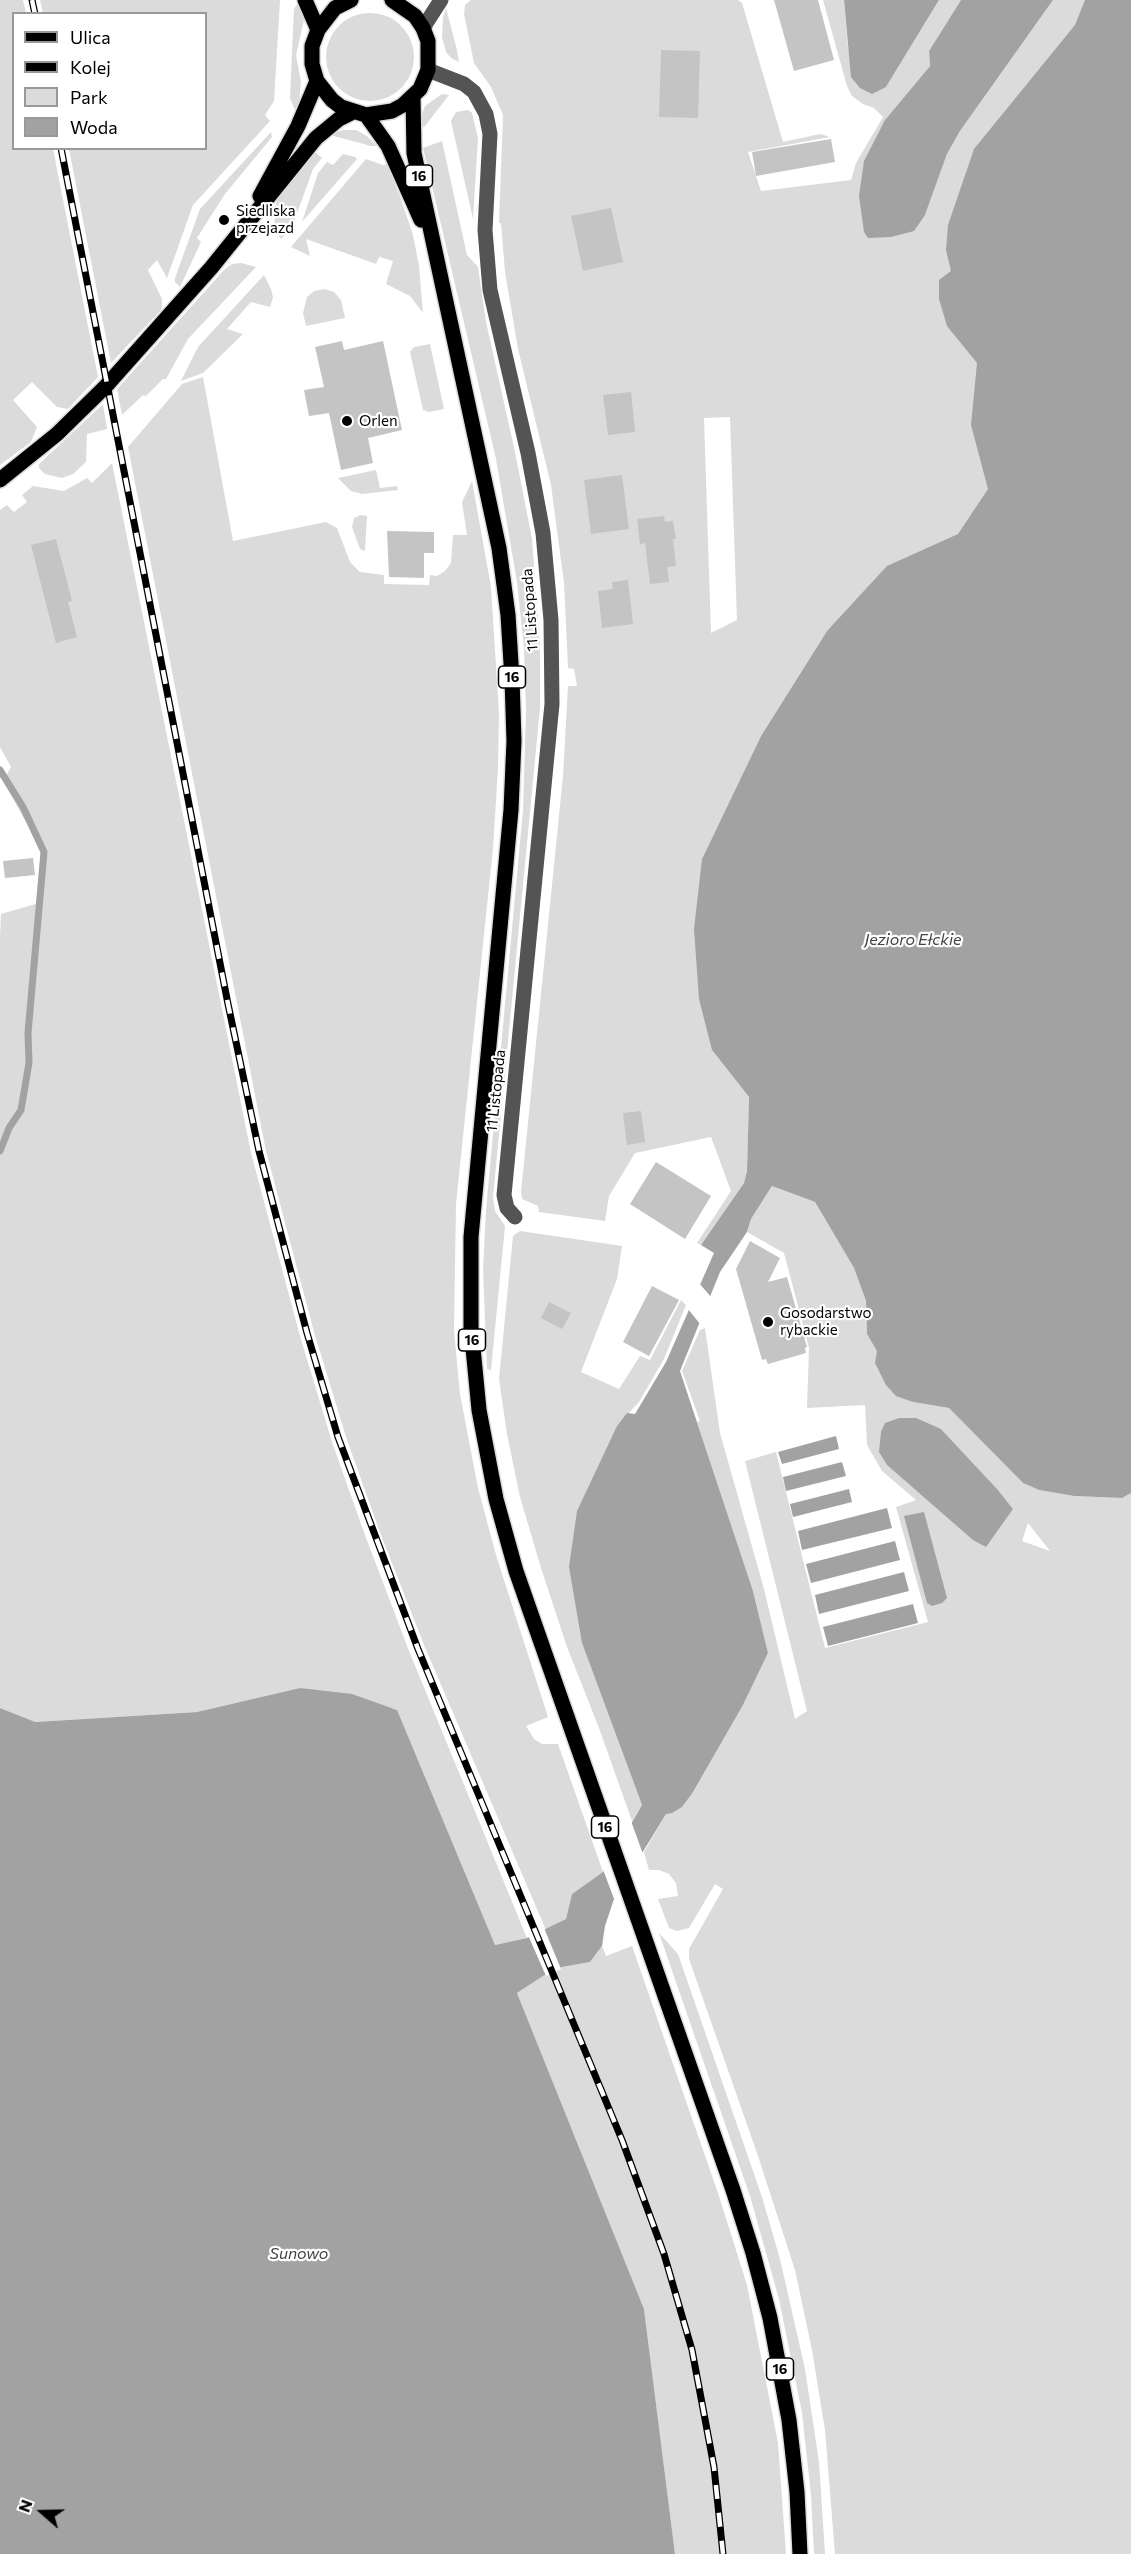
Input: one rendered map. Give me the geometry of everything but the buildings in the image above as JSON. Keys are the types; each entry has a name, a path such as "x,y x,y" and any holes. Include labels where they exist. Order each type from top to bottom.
{"main road":[{"path":"305,0 318,30"},
{"path":"241,231 298,126 317,81 312,55 318,30 335,8 351,0"},
{"path":"392,0 415,16 423,28"},
{"name":"16","path":"423,28 429,48 428,70 425,80 414,97 414,153 499,548 508,615 512,679 514,741 510,821 471,1237 470,1298 473,1357 486,1450 500,1516 523,1593 733,2190 756,2264 770,2318 789,2420 797,2492 800,2554"},
{"name":"16","path":"317,81 332,100 359,113 384,140 397,163 435,253"},
{"path":"0,480 57,434 106,386 241,231 316,138 339,119 359,113 392,111 414,97"}],"street":[{"path":"423,28 441,0"},
{"name":"11 Listopada","path":"428,70 464,84 474,92 486,114 490,134 485,220 490,290 528,453 543,533 550,620 552,704 504,1195 507,1208 515,1217"}],"green space":[{"path":"0,0 23,0 26,12 12,12 12,150 53,150 98,377 68,409 57,407 32,382 13,400 37,427 31,442 0,465"},
{"path":"40,0 280,0 274,101 265,115 270,121 193,205 167,278 157,260 148,270 162,299 162,309 111,363 69,150 207,150 207,12 43,12"},
{"path":"471,0 738,0 742,3 783,142 820,134 830,137 748,152 761,191 851,180 856,163 883,117 874,108 852,96 847,86 823,0 844,0 848,48 886,87 939,0 961,0 929,51 930,66 885,120 925,215 947,154 960,131 1053,0 1115,0 995,520 827,631 761,736 702,859 712,1050 749,1097 747,1171 744,1183 701,1245 697,1243 731,1191 711,1137 635,1153 609,1196 605,1221 539,1212 538,1206 522,1199 563,776 568,686 577,686 574,669 568,668 564,583 551,485 518,349 505,272 501,223 499,223 503,115 491,87 474,63 464,14 465,5","holes":["730,417 737,620 711,633 704,418"]},
{"path":"299,1 304,20 296,55 301,82 299,104 295,110 290,98 294,9"},
{"path":"446,8 459,62 446,52 442,37"},
{"path":"370,13 395,20 407,32 414,57 407,82 395,94 370,101 345,94 333,82 326,57 333,32 345,20"},
{"path":"442,94 449,95 425,126 419,129 425,106"},
{"path":"468,110 472,113 478,138 473,219 451,121 456,112"},
{"path":"343,130 356,130 367,136 377,146 330,135"},
{"path":"271,132 272,137 225,194 197,238 201,242 180,287 175,282 175,278 200,209"},
{"path":"442,141 467,255 478,267 486,322 532,539 540,646 540,708 493,1197 495,1211 505,1226 491,1370 487,1369 483,1270 486,1210 523,810 526,711 524,648 517,582 496,459 423,148"},
{"path":"315,152 322,158 313,169 292,227 281,239 275,229 274,209 278,199"},
{"path":"343,154 357,159 302,222 318,173 327,162 333,165"},
{"path":"366,159 383,165 387,164 401,199 413,235 419,266 423,313 410,296 386,284 393,261 379,257 376,264 306,239 310,256 291,247"},
{"path":"241,263 256,267 188,339 166,379 163,379 146,396 143,395 122,415 117,389 224,270 232,264"},
{"path":"264,275 273,297 270,307 251,302 227,329 243,334 203,373 181,381 198,347"},
{"path":"325,289 334,292 341,300 345,318 306,326 303,313 307,297 314,291"},
{"path":"430,344 444,409 429,412 423,410 410,352 414,347"},
{"path":"203,377 233,541 326,522 337,528 350,562 360,572 384,575 384,584 429,585 430,575 437,576 451,563 453,535 467,535 462,502 472,481 491,587 499,714 498,768 493,848 456,1204 454,1330 460,1394 478,1488 496,1555 548,1717 526,1726 534,1739 542,1744 558,1744 603,1872 572,1894 566,1919 546,1930 424,1645 379,1530 346,1437 314,1332 266,1151 128,447 182,384"},
{"path":"103,404 107,429 87,434 86,462 73,474 62,478 45,474 39,468 39,464"},
{"path":"112,463 251,1153 300,1336 332,1442 365,1535 409,1651 527,1938 495,1945 396,1709 301,1688 197,1712 34,1722 0,1708 1,914 39,903 42,851 3,781 11,767 0,747 0,510 7,505 14,512 27,502 22,495 33,486 64,491 87,478 92,483"},
{"path":"376,470 380,488 397,486 398,490 362,494 351,491 338,478"},
{"path":"360,515 367,516 365,551 360,549 352,527 354,518"},
{"path":"772,1186 815,1202 854,1268 866,1301 867,1334 913,1402 949,1408 1023,1483 1039,1490 1074,1496 1122,1498 1131,1493 1131,2554 835,2554 825,2430 812,2350 795,2270 689,1959 689,1949 723,1889 715,1884 689,1928 677,1931 669,1928 658,1899 678,1896 676,1883 669,1874 659,1870 649,1870 644,1852 666,1814 693,1792 743,1705 768,1653 753,1591 682,1371 700,1330 705,1328 720,1433 764,1589 795,1719 807,1711 745,1461 776,1452 825,1648 928,1622 896,1507 916,1500 882,1471 867,1445 865,1405 807,1408 809,1348 784,1253 747,1232 751,1219","holes":["941,1429 1013,1509 978,1542 887,1465","1028,1523 1050,1551 1022,1541"]},
{"path":"520,1231 622,1246 617,1279 581,1372 619,1389 640,1356 650,1360 681,1300 686,1305 664,1359 639,1402 617,1426 582,1643 642,1805 632,1821 567,1647 541,1568 520,1497 507,1434 499,1379 513,1236"},
{"path":"659,1933 678,1954 762,2197 780,2259 805,2369 819,2462 825,2554 814,2554 811,2495 802,2413 779,2299 750,2196"},
{"path":"602,1946 606,1956 632,1946 718,2193 747,2285 778,2443 786,2554 675,2554 644,2309 517,1993 562,1967 590,1962"}],"water":[{"path":"844,0 939,0 886,87 872,94 860,88 851,77"},
{"path":"961,0 1053,0 960,131 947,154 925,215 914,231 891,237 868,238 864,232 859,196 864,161 885,120 930,66 929,51"},
{"path":"1085,0 1131,0 1131,1493 1122,1498 1074,1496 1039,1490 1023,1483 949,1408 913,1402 896,1396 886,1385 875,1363 877,1351 867,1334 866,1301 854,1268 815,1202 772,1186 751,1219 747,1232 720,1272 680,1371 753,1591 768,1653 743,1705 693,1792 682,1807 666,1814 614,1899 605,1926 602,1946 590,1962 562,1967 517,1993 644,2309 675,2554 0,2554 0,1708 35,1722 197,1712 300,1688 352,1694 397,1710 495,1945 527,1938 566,1919 572,1894 603,1872 642,1805 582,1643 569,1567 577,1511 617,1426 627,1413 635,1414 666,1362 714,1253 701,1245 744,1183 747,1171 749,1097 712,1050 699,999 694,929 702,859 761,736 827,631 887,566 958,534 988,489 971,425 977,363 947,326 939,299 939,280 951,271 946,250 948,225 974,149 1075,25"},
{"path":"899,1418 916,1418 941,1429 1013,1509 986,1547 973,1540 887,1465 879,1452 881,1432 885,1423"},
{"path":"836,1436 839,1449 782,1464 778,1452"},
{"path":"842,1462 846,1476 786,1491 783,1477"},
{"path":"849,1489 852,1502 793,1517 790,1504"},
{"path":"887,1508 892,1528 802,1550 798,1531"},
{"path":"924,1512 947,1598 942,1603 932,1606 927,1603 904,1516"},
{"path":"895,1541 900,1560 811,1583 806,1564"},
{"path":"904,1572 909,1591 819,1614 815,1595"},
{"path":"913,1604 918,1623 828,1646 823,1627"}],"pier":[{"path":"699,1283 711,1297 700,1324 688,1309"},
{"path":"630,1818 644,1857 616,1904 602,1867"},
{"path":"544,1928 561,1969 546,1976 528,1935"}],"waterway":[{"path":"0,770 23,807 44,852 28,1033 29,1063 21,1110 9,1128 0,1151"}],"railway":[{"path":"32,0 35,12"},
{"path":"61,150 228,1004 259,1151 307,1333 338,1437 418,1649 622,2140 664,2254 692,2350 714,2467 723,2554"}],"place":[{"name":"Siedliska przejazd","path":"224,220"},
{"name":"Orlen","path":"347,421"},
{"name":"Gosodarstwo rybackie","path":"768,1322"}],"water label":[{"name":"Jezioro Ełckie","path":"913,940"},
{"name":"Sunowo","path":"299,2254"}]}
